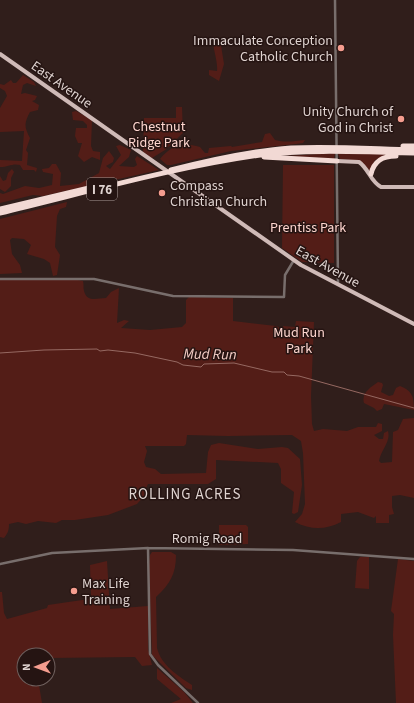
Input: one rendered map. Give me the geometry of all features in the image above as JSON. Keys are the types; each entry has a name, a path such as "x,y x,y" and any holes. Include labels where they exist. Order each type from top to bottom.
{"highway":[{"path":"362,148 414,146"},
{"name":"I 76","path":"0,209 225,157 276,150 362,148 414,150"},
{"name":"I 76","path":"0,213 166,174 259,156 331,149"},
{"name":"I 76","path":"341,149 414,154"},
{"path":"370,174 374,164 382,158 414,154"},
{"path":"259,156 282,159 337,161"}],"main road":[{"name":"East Avenue","path":"0,54 294,260 338,285 414,324"},
{"path":"337,161 359,162 370,174 374,182 381,187 414,187"}],"street":[{"path":"335,0 338,285"},
{"path":"0,279 94,279 172,296 284,297 285,274 294,260"},
{"path":"148,548 150,654 158,666 198,703"},
{"name":"Romig Road","path":"0,564 52,553 148,548 293,550 414,559"}],"green space":[{"path":"216,38 220,39 224,64 219,81 209,75 209,70 217,71 213,40"},
{"path":"23,75 34,82 36,86 27,83 23,85 21,94 25,93 37,96 35,100 32,101 39,105 38,110 30,112 26,125 30,138 26,150 28,153 27,165 37,168 36,172 34,170 23,170 20,165 0,167 0,160 22,161 24,131 0,132 0,108 7,96 5,91 0,88 0,84 4,85 11,80 13,83 16,83"},
{"name":"Chestnut Ridge Park","path":"176,107 182,107 183,133 165,150 152,158 143,152 144,118 176,118"},
{"path":"76,111 92,120 91,146 93,151 100,152 100,160 92,157 84,162 78,156 82,143 78,143 75,136 76,128 87,128 87,125 83,121 73,120 72,112"},
{"path":"270,133 275,140 279,141 290,142 305,140 303,143 231,151 171,165 167,165 160,159 168,151 178,146 188,145 200,147 205,153 208,153 209,148 232,147 262,142 265,134"},
{"path":"120,145 131,150 129,157 119,166 134,167 137,165 135,159 137,156 159,170 43,196 33,195 0,203 0,193 3,194 25,186 39,188 52,185 53,174 43,172 42,169 49,168 52,164 56,164 61,173 60,186 79,184 99,173 103,158 109,151 114,158 113,162 106,166 110,169 121,155 116,146"},
{"path":"335,153 334,159 269,157"},
{"path":"338,154 388,154 375,160 370,171 360,161 340,159"},
{"name":"Prentiss Park","path":"283,165 334,165 334,263 302,262 282,248"},
{"path":"12,169 14,172 11,178 11,186 5,192 0,189 0,176 3,181 6,180 8,173"},
{"path":"67,202 66,207 60,209 57,216 55,247 60,255 57,275 53,276 50,263 44,259 27,254 31,245 24,239 12,238 10,240 12,254 20,265 22,273 0,274 0,219"},
{"name":"Mud Run Park","path":"73,279 83,281 85,295 90,298 106,298 111,292 119,288 117,323 124,320 129,321 121,328 150,330 182,327 186,323 186,300 189,297 233,298 233,321 276,326 283,329 283,326 295,327 296,321 314,322 311,396 312,424 314,431 323,429 347,431 358,427 376,427 378,423 382,424 382,431 374,435 379,439 383,439 384,433 388,431 389,435 379,461 381,463 392,462 393,432 398,430 403,419 414,418 414,498 400,495 392,496 392,507 394,514 389,515 389,523 376,523 376,516 374,518 358,512 341,514 341,522 324,528 312,528 301,525 295,522 302,514 305,504 303,453 301,441 292,435 187,435 186,444 184,446 145,446 147,451 144,462 146,467 155,469 161,474 206,473 208,452 211,445 219,443 258,449 288,448 300,459 302,485 298,512 294,514 292,513 294,492 281,483 281,469 278,463 216,460 216,479 208,484 148,484 145,490 146,494 137,504 108,515 75,520 62,520 56,523 38,521 26,524 18,522 9,524 8,531 4,538 0,537 0,280"},
{"path":"378,382 382,383 383,385 381,392 389,396 393,395 396,388 400,386 408,390 413,398 414,410 384,404 382,409 377,411 364,403 363,399 365,393"},
{"path":"219,525 246,525 248,527 248,544 219,545"},
{"path":"152,552 171,552 176,555 175,568 171,578 165,588 156,597 157,648 166,665 192,685 192,690 186,688 152,655 149,566 150,555"},
{"path":"360,557 369,557 369,589 355,588 357,561"},
{"path":"398,559 414,561 414,703 396,703 393,635 394,614 391,611"},
{"path":"107,561 110,609 148,606 148,649 152,665 142,666 135,657 56,658 56,647 16,647 16,687 39,687 42,703 0,703 0,592 2,592 4,613 7,619 47,608 48,605 89,599 91,598 90,565"},
{"path":"157,668 184,692 193,703 171,703 181,699 157,679"}],"waterway":[{"name":"Mud Run","path":"0,353 97,349 100,351 108,350 135,353 177,362 183,365 201,367 204,364 234,363 272,372 284,372 287,375 299,376 414,408"}],"place":[{"name":"Immaculate Conception Catholic Church","path":"341,48"},
{"name":"Unity Church of God in Christ","path":"401,119"},
{"name":"Compass Christian Church","path":"162,193"},
{"name":"Max Life Training","path":"74,591"}],"district":[{"name":"ROLLING ACRES","path":"185,494"}]}
